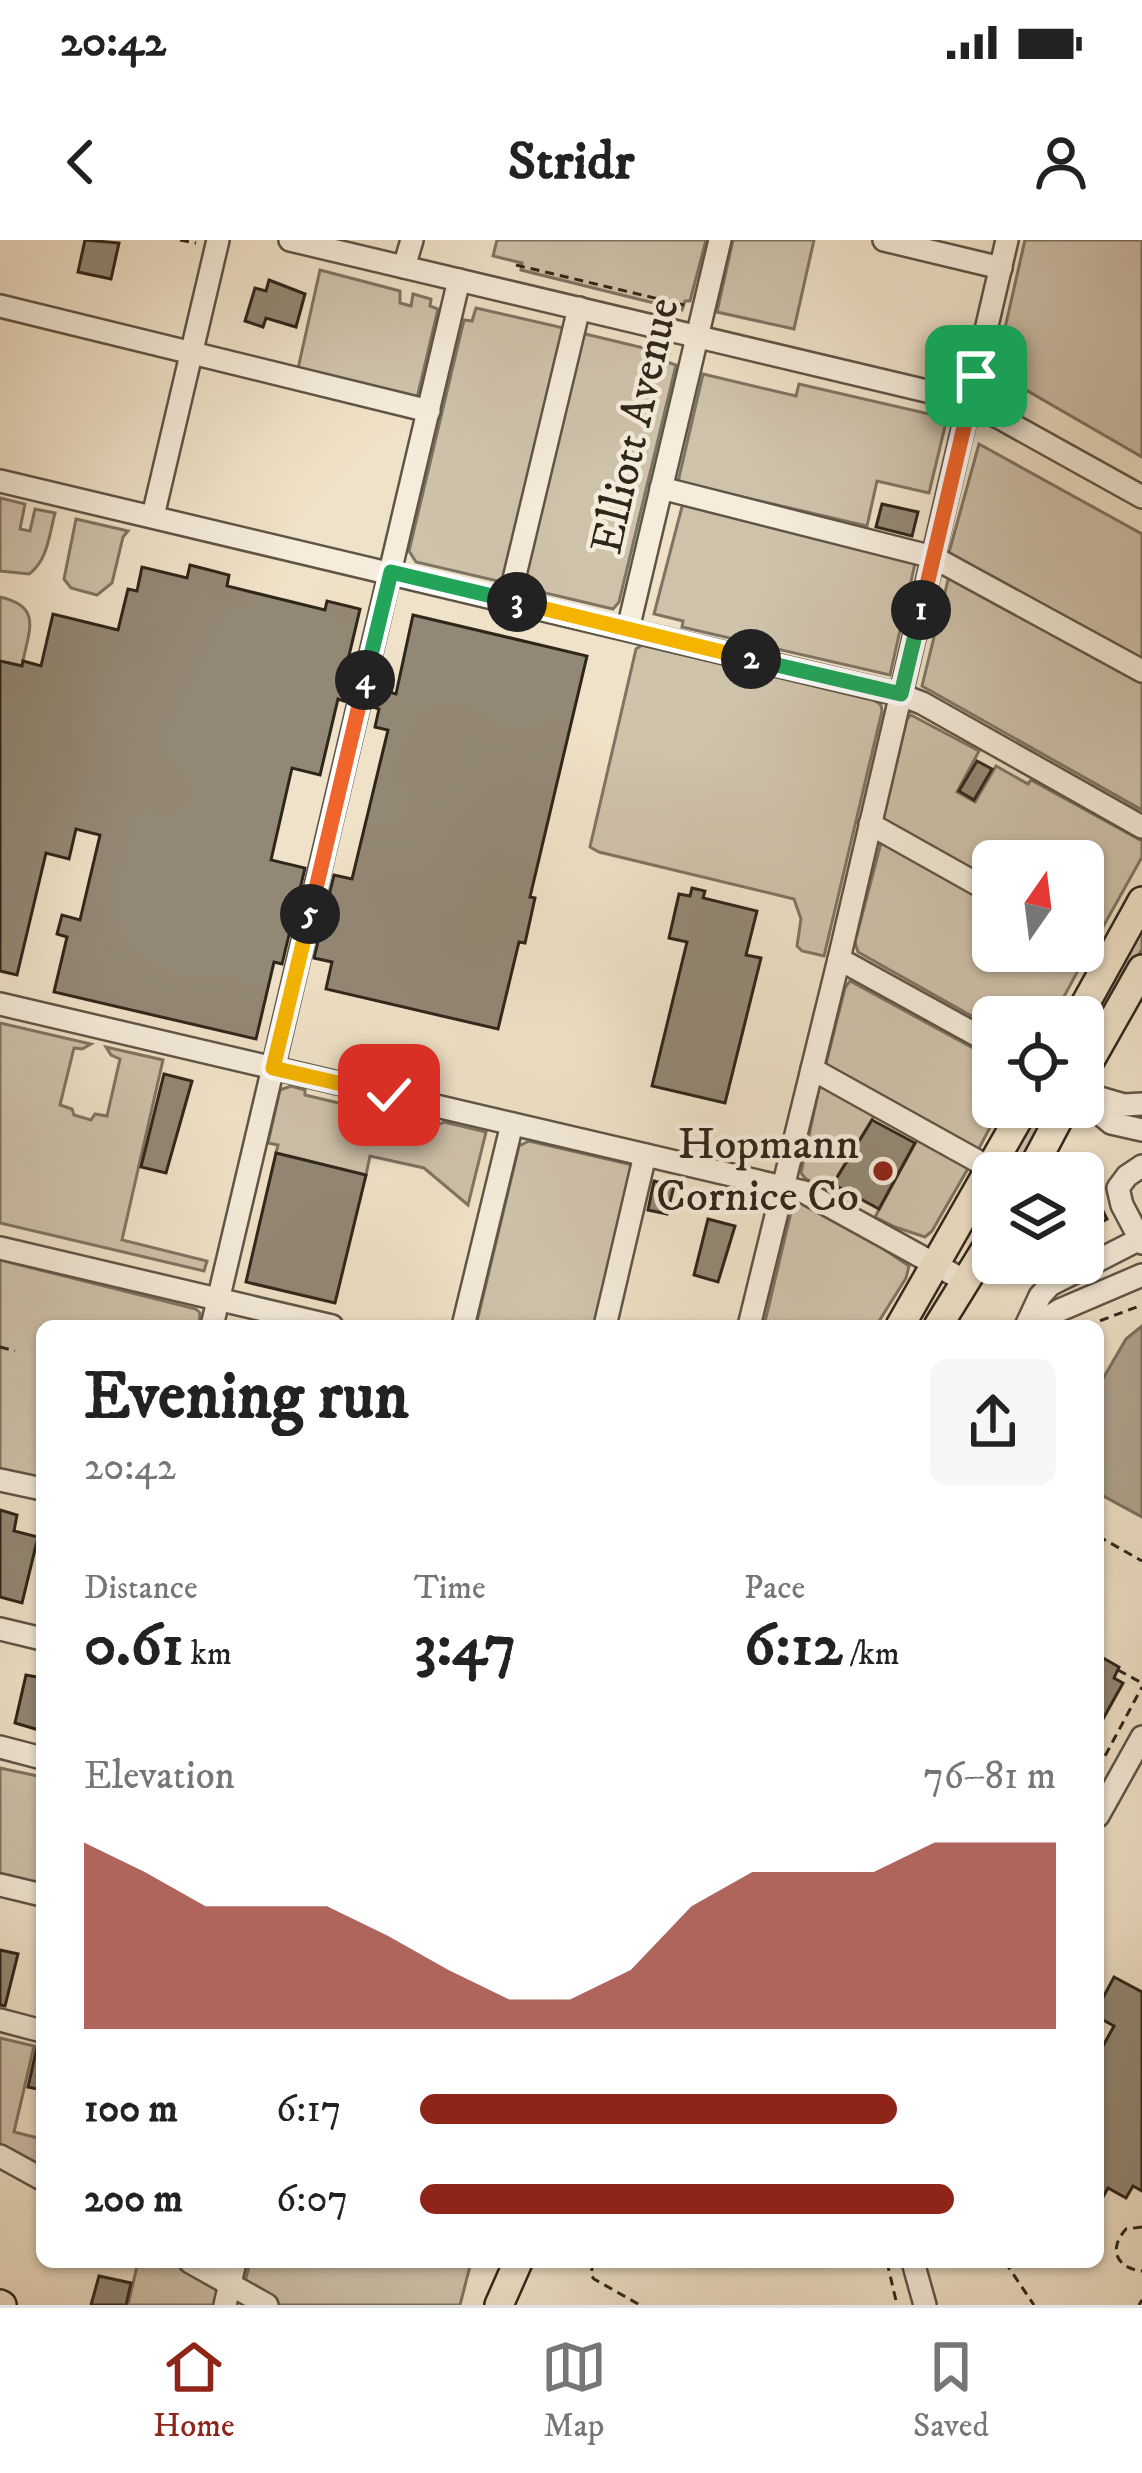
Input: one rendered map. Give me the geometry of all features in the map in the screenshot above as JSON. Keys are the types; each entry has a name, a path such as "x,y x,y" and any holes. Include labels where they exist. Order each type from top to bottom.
{"main road":[{"path":"1089,996 1142,901"},
{"path":"1104,1036 1142,969"},
{"path":"903,1320 972,1200"},
{"path":"942,1320 972,1274"},
{"path":"498,2305 499,2268"},
{"path":"498,2305 515,2268"}],"street":[{"path":"290,240 935,392 970,403 1142,497"},
{"path":"404,267 412,240"},
{"name":"Elliott Avenue","path":"628,629 720,240"},
{"path":"884,240 1001,268"},
{"path":"750,1320 1007,240"},
{"path":"153,516 190,359 208,242"},
{"path":"213,1320 459,280"},
{"path":"0,306 190,359 428,411"},
{"path":"509,600 579,308"},
{"path":"0,481 901,694 1142,827"},
{"path":"661,488 933,557 1142,671"},
{"path":"870,824 972,881"},
{"path":"1104,955 1110,958"},
{"path":"838,959 972,1032"},
{"path":"0,1004 810,1195 967,1282"},
{"path":"812,1069 972,1158"},
{"path":"1104,1101 1142,1104"},
{"path":"1104,1116 1111,1123 1142,1130"},
{"path":"464,1320 512,1124"},
{"path":"605,1320 645,1155"},
{"path":"1032,1320 1049,1285 1141,1240 1121,1205 1118,1188 1142,1166"},
{"path":"0,1248 306,1320"},
{"path":"1041,1320 1142,1275"},
{"path":"0,1480 36,1488"},
{"path":"1,1634 36,1638"},
{"path":"1104,1805 1142,1737"},
{"path":"0,1747 36,1756"},
{"path":"0,1885 36,1894"},
{"path":"0,2020 36,2029"},
{"path":"0,2156 36,2176"},
{"path":"201,2268 267,2305"},
{"path":"915,2268 925,2305"}],"path":[{"path":"180,240 208,242"},
{"path":"516,266 686,306"},
{"path":"1102,1320 1142,1305"},
{"path":"0,1347 15,1351"},
{"path":"1104,1539 1142,1561"},
{"path":"1104,1758 1142,1685 1118,1670"},
{"path":"1142,2227 1126,2229 1116,2245 1121,2263 1142,2271"},
{"path":"592,2268 594,2279 640,2305"},
{"path":"888,2268 897,2305"},
{"path":"1009,2268 1034,2305"}],"shaded area":[{"path":"497,240 706,240 690,301 685,301 682,310 521,270 522,263 493,256"},
{"path":"733,240 814,240 794,329 717,312"},
{"path":"1025,240 1142,240 1142,457 995,372"},
{"path":"320,270 400,291 400,303 411,306 413,294 431,299 430,306 438,309 417,398 297,373"},
{"path":"476,308 568,329 506,583 416,562 409,551 464,320 472,321"},
{"path":"577,332 669,354 667,362 676,365 619,602 613,609 520,587"},
{"path":"703,374 796,396 799,384 947,418 929,493 877,481 867,526 678,482"},
{"path":"979,444 1142,534 1142,665 948,556"},
{"path":"0,498 25,504 20,529 30,531 35,509 55,513 44,554 29,574 0,571"},
{"path":"684,499 916,559 890,675 682,627 683,621 654,614"},
{"path":"76,519 128,531 112,583 97,595 71,588 64,579"},
{"path":"950,572 1142,678 1142,810 922,686"},
{"path":"0,597 14,601 28,614 22,666 0,661"},
{"path":"642,645 873,699 881,705 824,956 797,946 801,919 794,899 590,847 636,649"},
{"path":"911,715 979,751 957,792 975,802 996,766 1142,841 1142,857 1104,925 1104,840 972,840 972,874 882,824"},
{"path":"882,839 972,888 972,972 1077,972 1064,996 972,996 972,1016 858,952 855,942"},
{"path":"1142,930 1142,949 1104,1018 1104,998"},
{"path":"850,981 972,1048 972,1128 990,1128 977,1152 825,1068"},
{"path":"0,1023 91,1044 74,1048 60,1105 91,1120 95,1114 107,1116 120,1059 106,1047 163,1060 122,1240 207,1261 204,1271 0,1223"},
{"path":"820,1084 876,1113 833,1184 843,1190 839,1198 801,1173"},
{"path":"291,1086 305,1090 305,1095 436,1126 444,1122 486,1132 468,1205 424,1168 370,1156 366,1175 276,1153 278,1145 268,1143 280,1090"},
{"path":"1026,1128 1042,1128 1029,1152 1010,1152"},
{"path":"919,1136 970,1165 925,1237 875,1217"},
{"path":"529,1141 637,1166 601,1320 477,1320 519,1146"},
{"path":"800,1203 909,1266 880,1320 765,1320 792,1208"},
{"path":"0,1260 200,1313 199,1320 36,1320 36,1480 0,1471"},
{"path":"1142,1326 1142,1517 1104,1496 1104,1377 1126,1339"},
{"path":"0,1768 36,1776 36,1884 0,1876"},
{"path":"0,2038 34,2046 14,2132 36,2138 36,2170 0,2149"},
{"path":"137,2268 193,2268 219,2283 214,2305 128,2305"},
{"path":"248,2268 469,2268 460,2305 279,2305 244,2286"}],"building":[{"path":"85,240 119,243 111,279 78,272"},
{"path":"269,280 305,294 296,327 266,318 263,327 245,321 255,288 266,291"},
{"path":"882,504 918,512 912,536 876,527"},
{"path":"190,565 229,575 227,586 325,610 327,601 360,609 343,681 349,682 344,701 338,699 320,775 292,768 271,860 305,868 282,964 274,962 256,1039 54,992 67,937 57,934 62,915 80,920 100,835 76,829 69,859 46,853 17,975 0,971 0,661 41,666 53,614 118,630 128,589 137,591 142,567 187,578"},
{"path":"413,615 587,656 530,897 535,898 525,943 519,942 498,1029 326,989 332,962 314,958 334,875 352,879 388,730 375,727 379,709 373,707 378,689 396,694"},
{"path":"977,761 992,769 974,800 959,791"},
{"path":"692,888 705,891 703,898 757,911 746,955 761,958 725,1103 652,1086 687,942 669,938 679,894 690,896"},
{"path":"164,1074 192,1081 166,1173 141,1167"},
{"name":"Hopmann Cornice Co","path":"872,1120 915,1143 879,1209 833,1184"},
{"path":"276,1153 366,1175 335,1303 246,1282"},
{"path":"654,1181 674,1186 667,1214 648,1210"},
{"path":"708,1219 735,1226 718,1282 694,1275"},
{"path":"0,1510 17,1515 14,1531 36,1536 36,1545 22,1603 0,1597"},
{"path":"1104,1658 1119,1667 1114,1678 1123,1683 1104,1717"},
{"path":"26,1675 36,1677 36,1729 15,1723"},
{"path":"0,1950 18,1954 5,2006 0,2005"},
{"path":"1114,1977 1142,1992 1142,2191 1133,2186 1126,2198 1108,2188 1104,2195 1104,2044 1114,2026 1104,2020 1104,1996"},
{"path":"36,2051 36,2089 28,2087"},
{"path":"99,2276 131,2283 126,2305 91,2305"}],"place":[{"name":"Hopmann Cornice Co","path":"883,1171"}],"route":[{"path":"389,1095 273,1068 391,572 901,694 976,376"}]}
